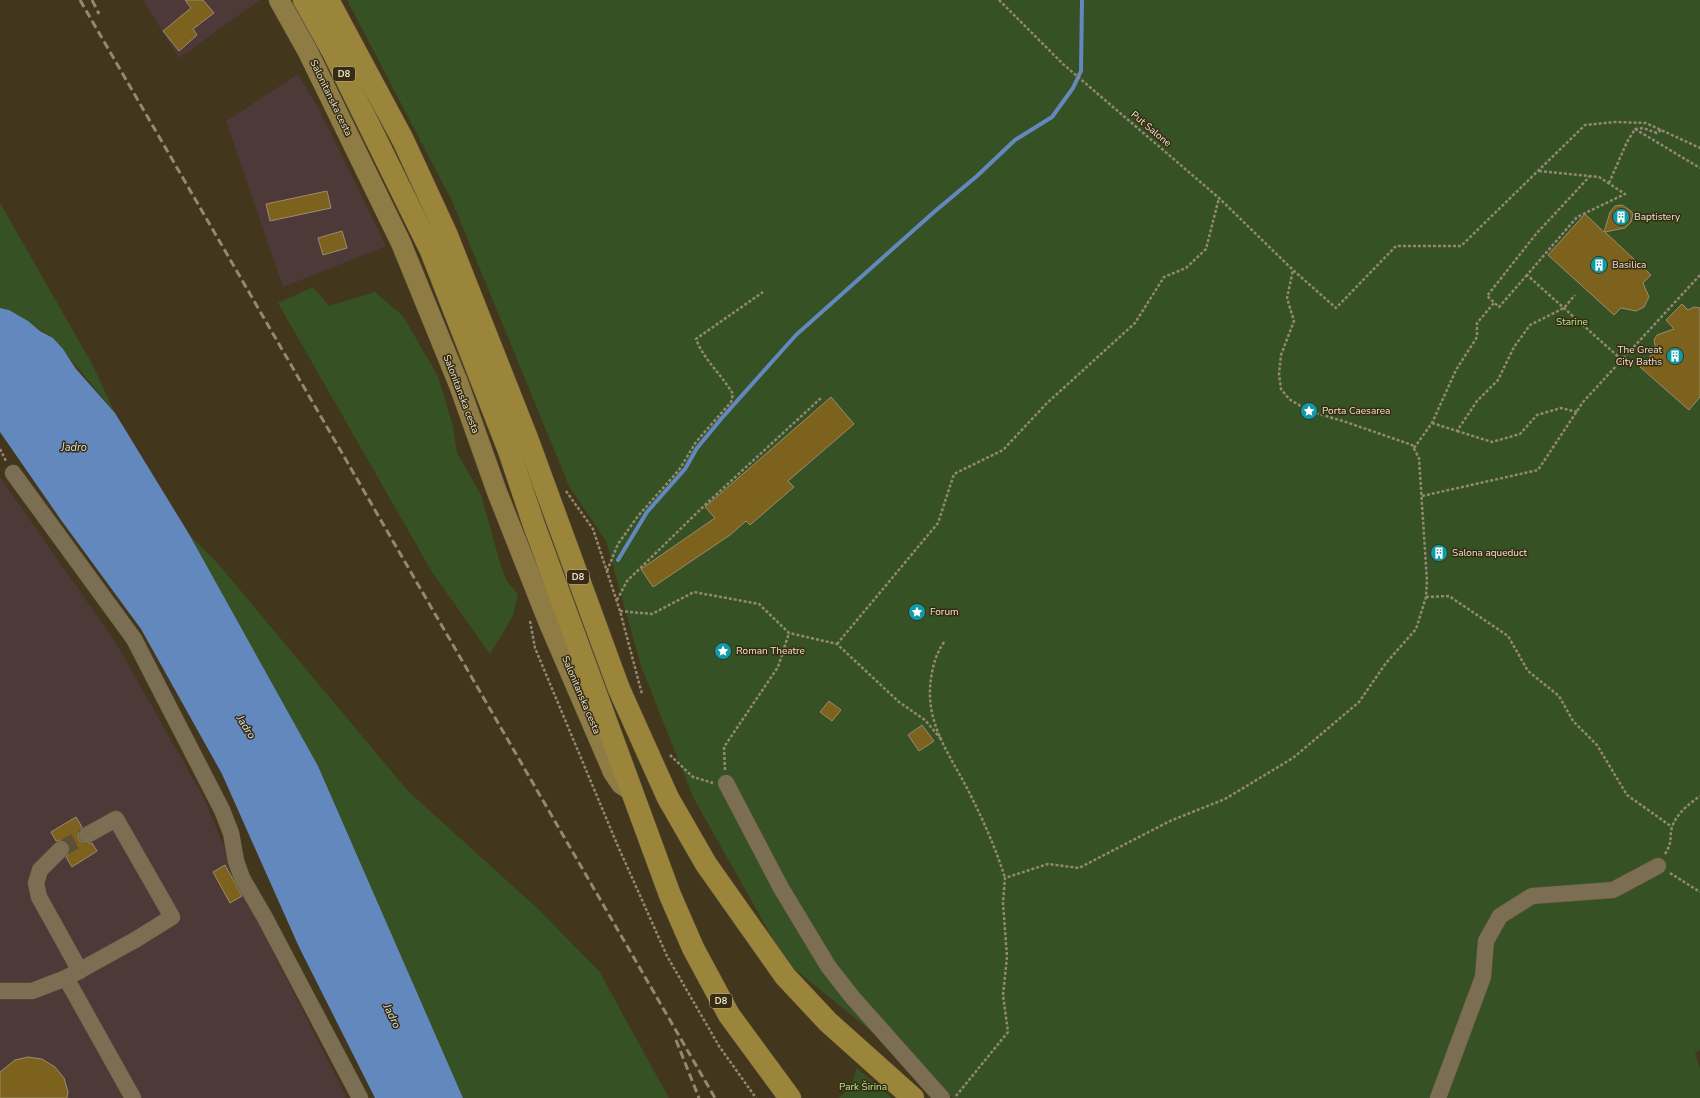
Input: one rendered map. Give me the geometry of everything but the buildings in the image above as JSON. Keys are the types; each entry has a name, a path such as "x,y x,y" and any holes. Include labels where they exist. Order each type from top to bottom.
{"highway":[{"name":"D8","path":"304,0 336,59 431,251 509,451 534,525 670,895 693,948 729,1015 790,1098"},
{"name":"D8","path":"328,0 403,140 446,233 527,438 619,688 668,798 706,864 785,976 828,1022 913,1098"}],"main road":[{"name":"Salonitanska cesta","path":"279,0 310,57 401,243 459,385 497,492 539,599 613,772 621,784 632,791"}],"street":[{"path":"13,474 134,639 222,810 231,833 236,861 242,878 264,916 360,1098"},
{"path":"726,783 782,888 828,966 853,998 942,1098"},
{"path":"0,991 32,991 66,978 135,940 172,917 116,819 87,835"},
{"path":"62,850 40,870 36,883 39,897 80,971"},
{"path":"1438,1098 1483,977 1486,941 1500,916 1532,896 1613,890 1658,866"},
{"path":"66,978 133,1098"}],"path":[{"name":"Put Salone","path":"999,0 1063,64 1219,198 1293,270 1336,308 1396,246 1461,246 1538,171"},
{"path":"1538,171 1585,125 1616,122 1646,123 1700,148"},
{"path":"1635,129 1643,128 1657,133 1661,130"},
{"path":"1635,129 1700,168"},
{"path":"1609,183 1627,142 1635,129"},
{"path":"1538,171 1590,176 1599,177 1625,194 1577,217 1499,306 1486,296 1536,234 1590,176"},
{"path":"837,644 938,523 954,474 1003,450 1046,404 1135,323 1164,277 1186,268 1206,249 1219,198"},
{"path":"1005,878 1048,864 1079,868 1170,821 1225,799 1293,758 1359,702 1386,663 1416,629 1426,597 1427,581 1420,458 1412,445 1308,411 1289,399 1281,389 1280,374 1282,355 1294,321 1287,298 1293,270"},
{"path":"1527,275 1622,360"},
{"path":"1422,496 1538,470 1583,402 1700,275"},
{"path":"607,571 618,544 638,516 679,470 696,442 731,402 733,394 726,381 700,350 696,339 763,292"},
{"path":"1457,431 1477,401 1498,380 1514,347 1530,325 1564,308 1575,295"},
{"path":"1414,448 1432,423 1456,370 1477,337 1477,323 1494,303"},
{"path":"616,600 627,581 632,576 706,504 821,398"},
{"path":"1432,423 1492,442 1520,434 1537,415 1561,408 1576,412"},
{"path":"620,611 652,614 694,592 759,604 789,633 837,644 899,702 924,720 941,740"},
{"path":"1426,597 1448,596 1508,636 1528,671 1559,696 1573,721 1597,745 1627,795 1672,827"},
{"path":"539,599 529,623 535,648 616,844 667,956 719,1046 756,1098"},
{"path":"726,783 724,747 778,666 789,633"},
{"path":"944,642 936,653 929,686 930,710 941,740 995,846 1005,878 1003,903 1007,957 1003,995 1008,1032 954,1098"},
{"path":"1700,796 1681,812 1672,827 1671,844 1658,866 1700,892"}],"shaded area":[{"path":"143,0 260,0 179,58"},
{"path":"298,74 319,109 386,246 283,287 226,121"},
{"path":"0,477 116,643 204,798 228,857 273,952 347,1098 0,1098"}],"green space":[{"name":"Starine","path":"347,0 1700,0 1700,1050 1695,1053 1700,1068 1700,1098 953,1098 786,962 693,797 641,666 606,541 569,486 452,201"},
{"path":"0,203 92,364 115,413 53,338 9,310 0,308"},
{"path":"313,287 329,306 375,292 403,316 438,376 453,426 457,453 481,495 501,566 507,581 518,594 513,616 490,654 432,572 278,303"},
{"path":"189,534 220,566 408,791 536,907 599,971 669,1098 463,1098 318,766"},
{"name":"Park Širina","path":"857,1068 892,1098 839,1098 851,1086"}],"water":[{"name":"Jadro","path":"0,308 9,310 28,321 40,331 53,338 63,349 76,369 115,413 189,534 318,766 463,1098 375,1098 299,947 222,774 141,629 61,520 0,432"}],"waterway":[{"path":"618,560 647,512 685,469 697,448 796,335 934,212 977,176 1015,140 1052,117 1073,88 1081,71 1082,0"}],"tunnel":[{"path":"61,849 87,835"}],"railway":[{"path":"80,0 715,1098"},
{"path":"92,0 99,14"},
{"path":"676,1040 699,1098"}],"place":[{"name":"Baptistery","path":"1621,217"},
{"name":"Basilica","path":"1599,265"},
{"name":"The Great City Baths","path":"1675,356"},
{"name":"Porta Caesarea","path":"1309,411"},
{"name":"Salona aqueduct","path":"1439,553"},
{"name":"Forum","path":"917,612"},
{"name":"Roman Theatre","path":"723,651"}]}
